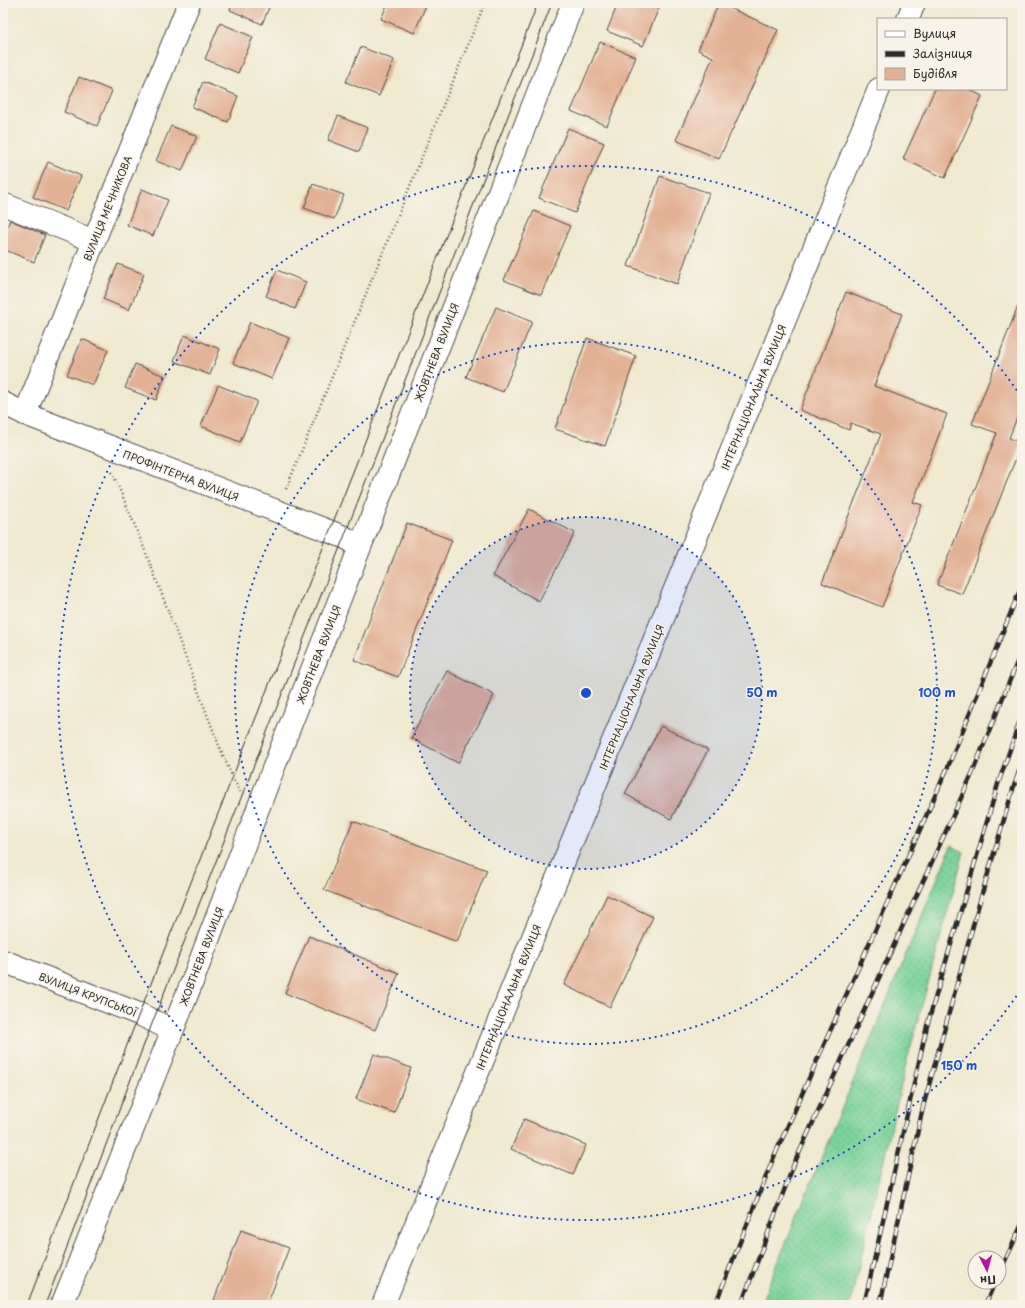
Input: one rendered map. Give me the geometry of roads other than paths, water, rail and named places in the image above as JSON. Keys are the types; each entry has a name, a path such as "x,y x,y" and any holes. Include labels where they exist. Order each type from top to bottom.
{"street":[{"name":"ВУЛИЦЯ МЕЧНИКОВА","path":"25,414 189,3"},
{"name":"ЖОВТНЕВА ВУЛИЦЯ","path":"62,1305 194,977 252,822 574,3"},
{"path":"908,18 914,3"},
{"name":"ІНТЕРНАЦІОНАЛЬНА ВУЛИЦЯ","path":"383,1305 879,90"},
{"path":"3,204 94,241"},
{"name":"ПРОФІНТЕРНА ВУЛИЦЯ","path":"3,402 25,414 344,538 360,546"},
{"name":"ВУЛИЦЯ КРУПСЬКОЇ","path":"3,961 139,1014 172,1030"}],"tram line":[{"path":"27,1305 139,1014 538,3"},
{"path":"45,1305 153,1021 344,537 552,3"}],"railway":[{"path":"715,1305 773,1159 947,769 1022,585"},
{"path":"741,1305 794,1164 972,774 1022,650"},
{"path":"864,1305 927,1026 998,784 1022,715"},
{"path":"880,1305 923,1107 979,904 1022,763"},
{"path":"1007,1257 1022,1224"},
{"path":"985,1305 992,1290"}]}
